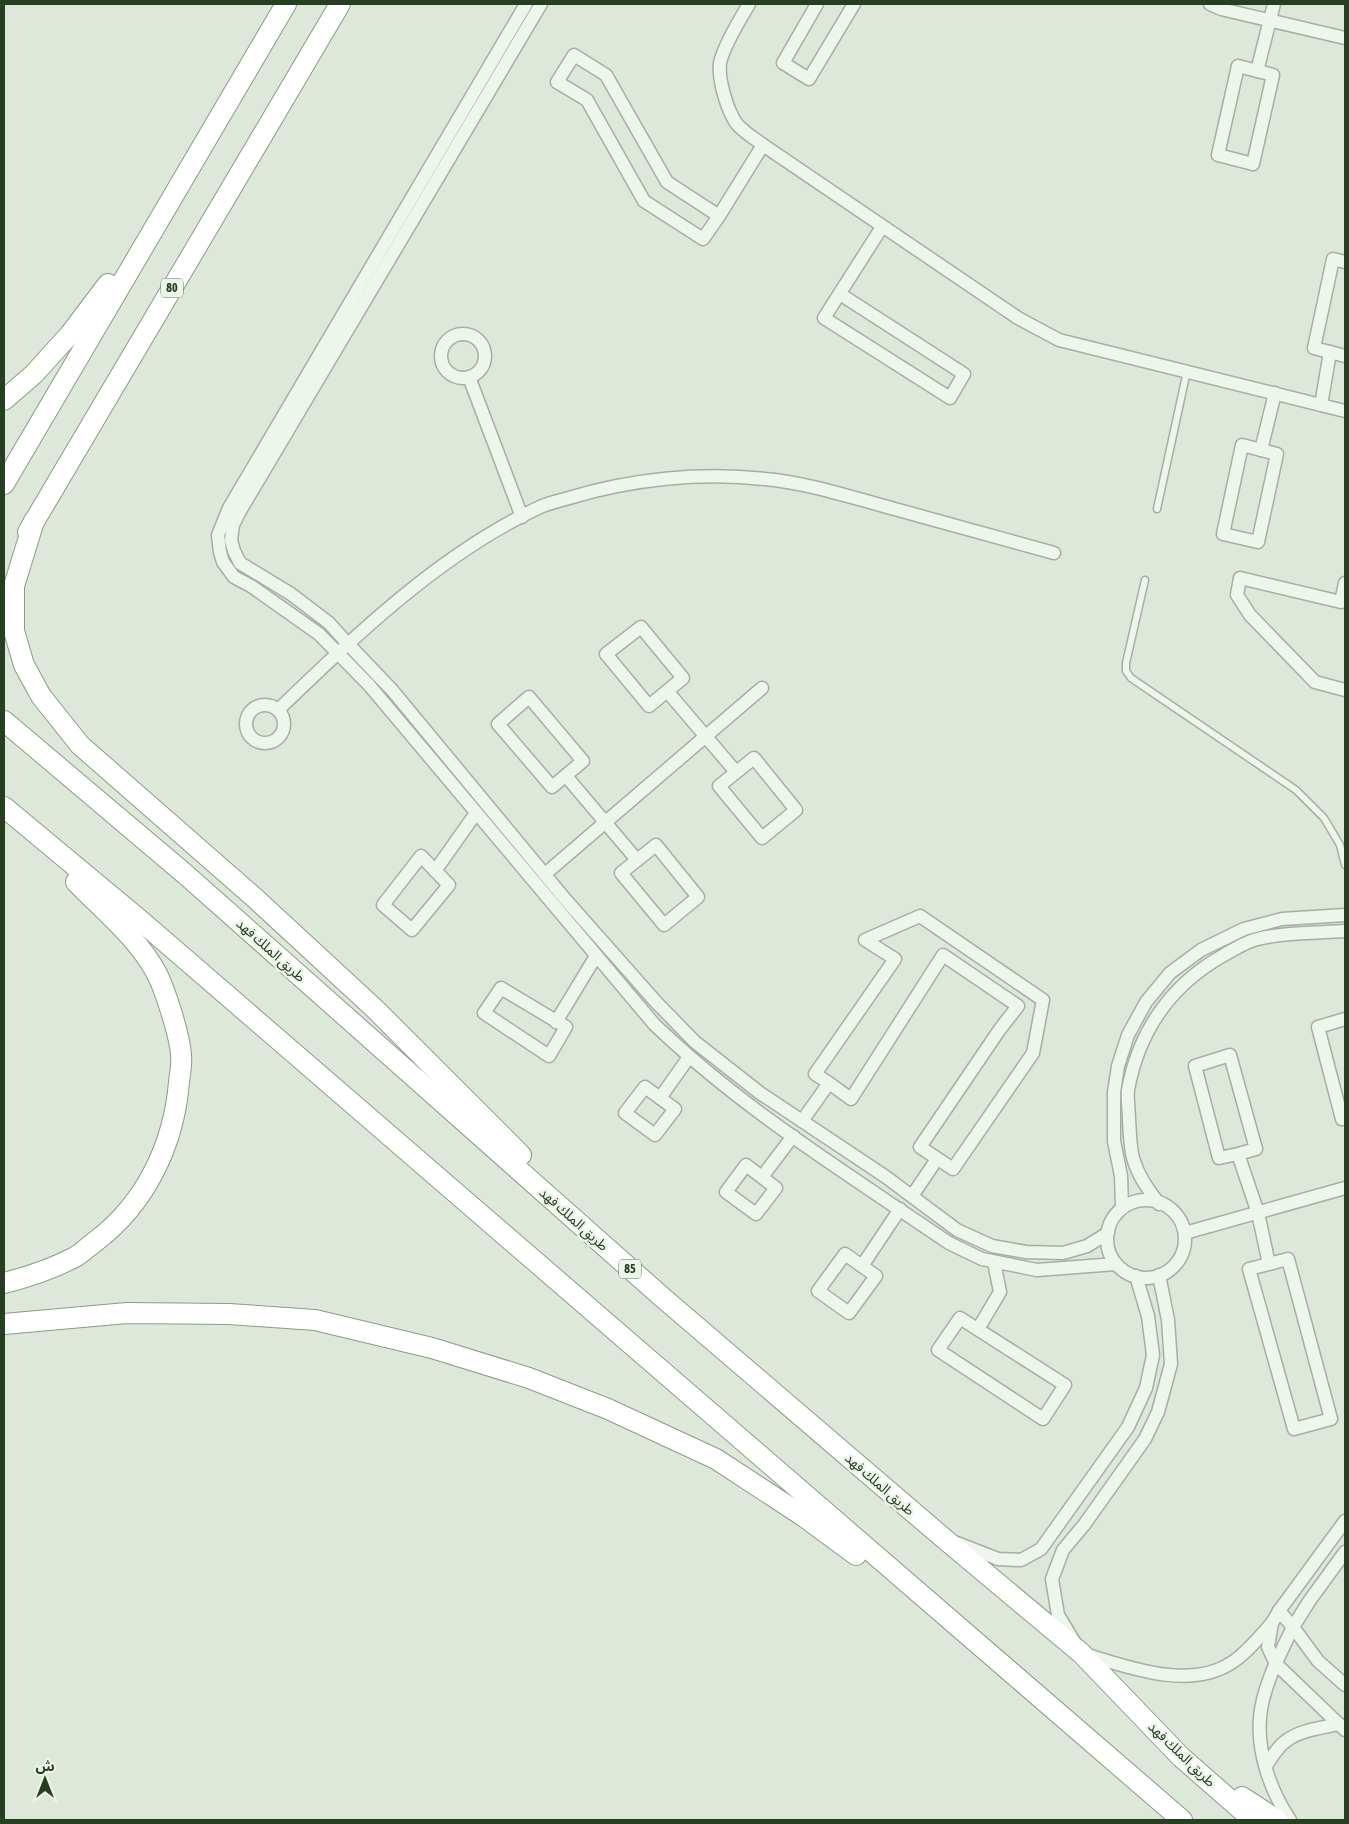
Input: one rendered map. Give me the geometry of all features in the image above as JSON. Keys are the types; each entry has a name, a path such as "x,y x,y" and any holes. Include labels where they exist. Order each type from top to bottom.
{"highway":[{"path":"4,484 286,4"},
{"name":"80","path":"4,573 340,4"},
{"path":"4,400 34,374 71,333 168,204"},
{"path":"34,521 14,586 14,631 24,665 41,696 80,745 256,899 375,1009 662,1296"},
{"name":"طريق الملك فهد","path":"4,721 192,880 662,1296 941,1536 1081,1653 1181,1756 1253,1820"},
{"path":"4,808 138,944 156,973 172,1014 182,1055 178,1098 167,1142 153,1174 134,1204 108,1232 76,1256 31,1276 4,1283"},
{"path":"4,808 140,921 1182,1820"},
{"path":"4,1324 127,1313 229,1314 315,1320 432,1348 529,1378 608,1408 716,1459 803,1516 983,1648"},
{"path":"1181,1756 1277,1820"}],"street":[{"path":"526,4 229,508 218,535 223,562 234,577 319,634 369,685 654,1024 689,1057 743,1100 949,1243 982,1259 1038,1270 1116,1264"},
{"path":"542,4 233,525 231,540 234,551 240,563 291,594 329,623 392,690 545,874 656,1002 695,1042 760,1093 886,1177 957,1230 992,1246 1026,1252 1063,1253 1087,1246 1108,1233"},
{"path":"748,4 732,34 720,63 727,104 736,124 762,145 1018,318 1058,340 1345,411"},
{"path":"817,4 783,63 809,79 854,4"},
{"path":"1210,4 1221,9 1345,38"},
{"path":"1257,71 1274,4"},
{"path":"719,216 667,182 606,75 574,55 557,82 587,100 644,201 703,239 719,216 762,145"},
{"path":"1238,66 1257,71 1273,75 1253,164 1218,155 1238,66"},
{"path":"840,294 964,374 950,398 824,318 882,226"},
{"path":"1345,262 1334,259 1314,348 1345,356"},
{"path":"1321,405 1330,352"},
{"path":"470,377 522,517"},
{"path":"1261,450 1275,394"},
{"path":"1242,445 1261,450 1278,454 1258,542 1222,534 1242,445"},
{"path":"278,710 337,653 433,573 491,532 542,506 600,488 662,480 707,477 766,479 816,487 1054,553"},
{"path":"1345,583 1341,602 1240,578 1237,596 1250,615 1315,682 1345,690"},
{"path":"641,626 683,678 667,691 649,706 606,654 641,626"},
{"path":"545,874 762,688"},
{"path":"667,691 736,772"},
{"path":"529,697 583,761 566,776 552,787 498,724 529,697"},
{"path":"754,758 796,810 762,838 719,786 736,772 754,758"},
{"path":"566,776 637,860"},
{"path":"435,871 476,813"},
{"path":"656,845 698,896 664,925 621,873 637,860 656,845"},
{"path":"421,856 435,871 449,885 412,930 383,905 421,856"},
{"path":"1122,1207 1121,1176 1114,1141 1114,1092 1118,1066 1128,1035 1146,1002 1170,973 1201,950 1244,929 1282,919 1345,915"},
{"path":"920,916 1043,1000 1033,1053 953,1169 920,1147 1018,1006 943,955 852,1098 829,1083 815,1074 895,959 866,940 920,916"},
{"path":"1159,1204 1141,1178 1133,1158 1130,1139 1128,1091 1135,1062 1146,1035 1162,1007 1183,982 1208,964 1254,940 1284,935 1345,931"},
{"path":"556,1022 596,956"},
{"path":"501,988 556,1022 566,1027 549,1056 484,1013 501,988"},
{"path":"1345,1018 1318,1027 1342,1120 1345,1119"},
{"path":"1230,1055 1256,1150 1238,1154 1219,1158 1195,1066 1230,1055"},
{"path":"660,1098 689,1057"},
{"path":"802,1121 829,1083"},
{"path":"762,1177 793,1136"},
{"path":"1238,1154 1258,1213 1269,1264"},
{"path":"912,1196 937,1158"},
{"path":"1185,1233 1345,1188"},
{"path":"1146,1199 1159,1204 1170,1207 1184,1227 1184,1252 1170,1272 1146,1280 1122,1272 1108,1252 1108,1227 1122,1207 1146,1199"},
{"path":"862,1266 900,1210"},
{"path":"845,1254 862,1266 876,1276 848,1313 818,1291 845,1254"},
{"path":"1288,1259 1331,1419 1294,1429 1249,1269 1269,1264 1288,1259"},
{"path":"978,1329 1000,1292 994,1262"},
{"path":"1159,1275 1168,1320 1171,1364 1158,1412 1139,1446 1084,1525 1063,1550 1052,1579 1058,1614 1081,1653 1152,1673 1205,1674 1230,1664 1247,1650 1272,1623 1345,1521"},
{"path":"941,1536 998,1559 1021,1560 1041,1549 1128,1427 1146,1388 1153,1355 1148,1316 1136,1276"},
{"path":"960,1318 978,1329 1065,1385 1043,1419 938,1350 960,1318"},
{"path":"1290,1820 1281,1808 1266,1766 1261,1748 1260,1718 1266,1692 1276,1664 1293,1627 1345,1552"},
{"path":"1279,1611 1318,1661 1345,1686"},
{"path":"1272,1623 1268,1647 1276,1664 1342,1727"},
{"path":"1266,1766 1277,1749 1285,1741 1298,1734 1342,1727"}],"lane":[{"path":"1157,509 1187,371"},
{"path":"1145,580 1126,663 1126,671 1131,678 1296,790 1324,818 1340,845 1345,865"}]}
